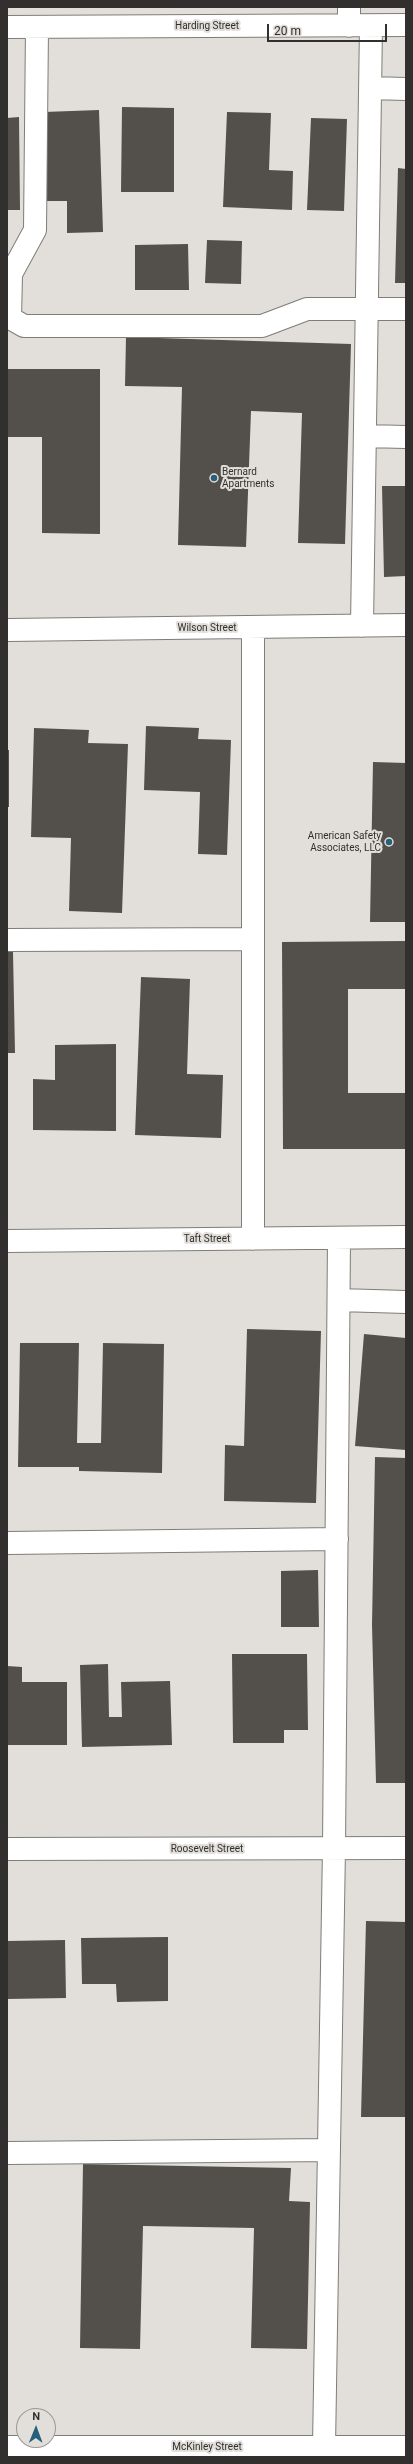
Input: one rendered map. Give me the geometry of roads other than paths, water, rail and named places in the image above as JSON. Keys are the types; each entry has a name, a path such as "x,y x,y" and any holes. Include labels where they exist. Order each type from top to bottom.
{"street":[{"name":"Harding Street","path":"7,27 349,16 371,26 406,25"},
{"path":"362,626 371,26"},
{"path":"38,27 34,230 11,274 10,318 24,326 262,326 307,309 406,309"},
{"path":"370,88 406,89"},
{"path":"365,436 406,437"},
{"name":"Wilson Street","path":"7,630 406,625"},
{"path":"253,628 253,1239"},
{"path":"7,940 253,939"},
{"name":"Taft Street","path":"7,1241 339,1239 406,1237"},
{"path":"324,2446 334,1848 339,1239"},
{"path":"339,1300 406,1302"},
{"path":"7,1543 337,1539"},
{"name":"Roosevelt Street","path":"7,1849 406,1848"},
{"path":"7,2154 329,2150"},
{"name":"McKinley Street","path":"7,2447 227,2452 324,2446 406,2447"}],"place":[{"name":"Bernard Apartments","path":"214,478"},
{"name":"American Safety Associates, LLC","path":"389,842"}]}
